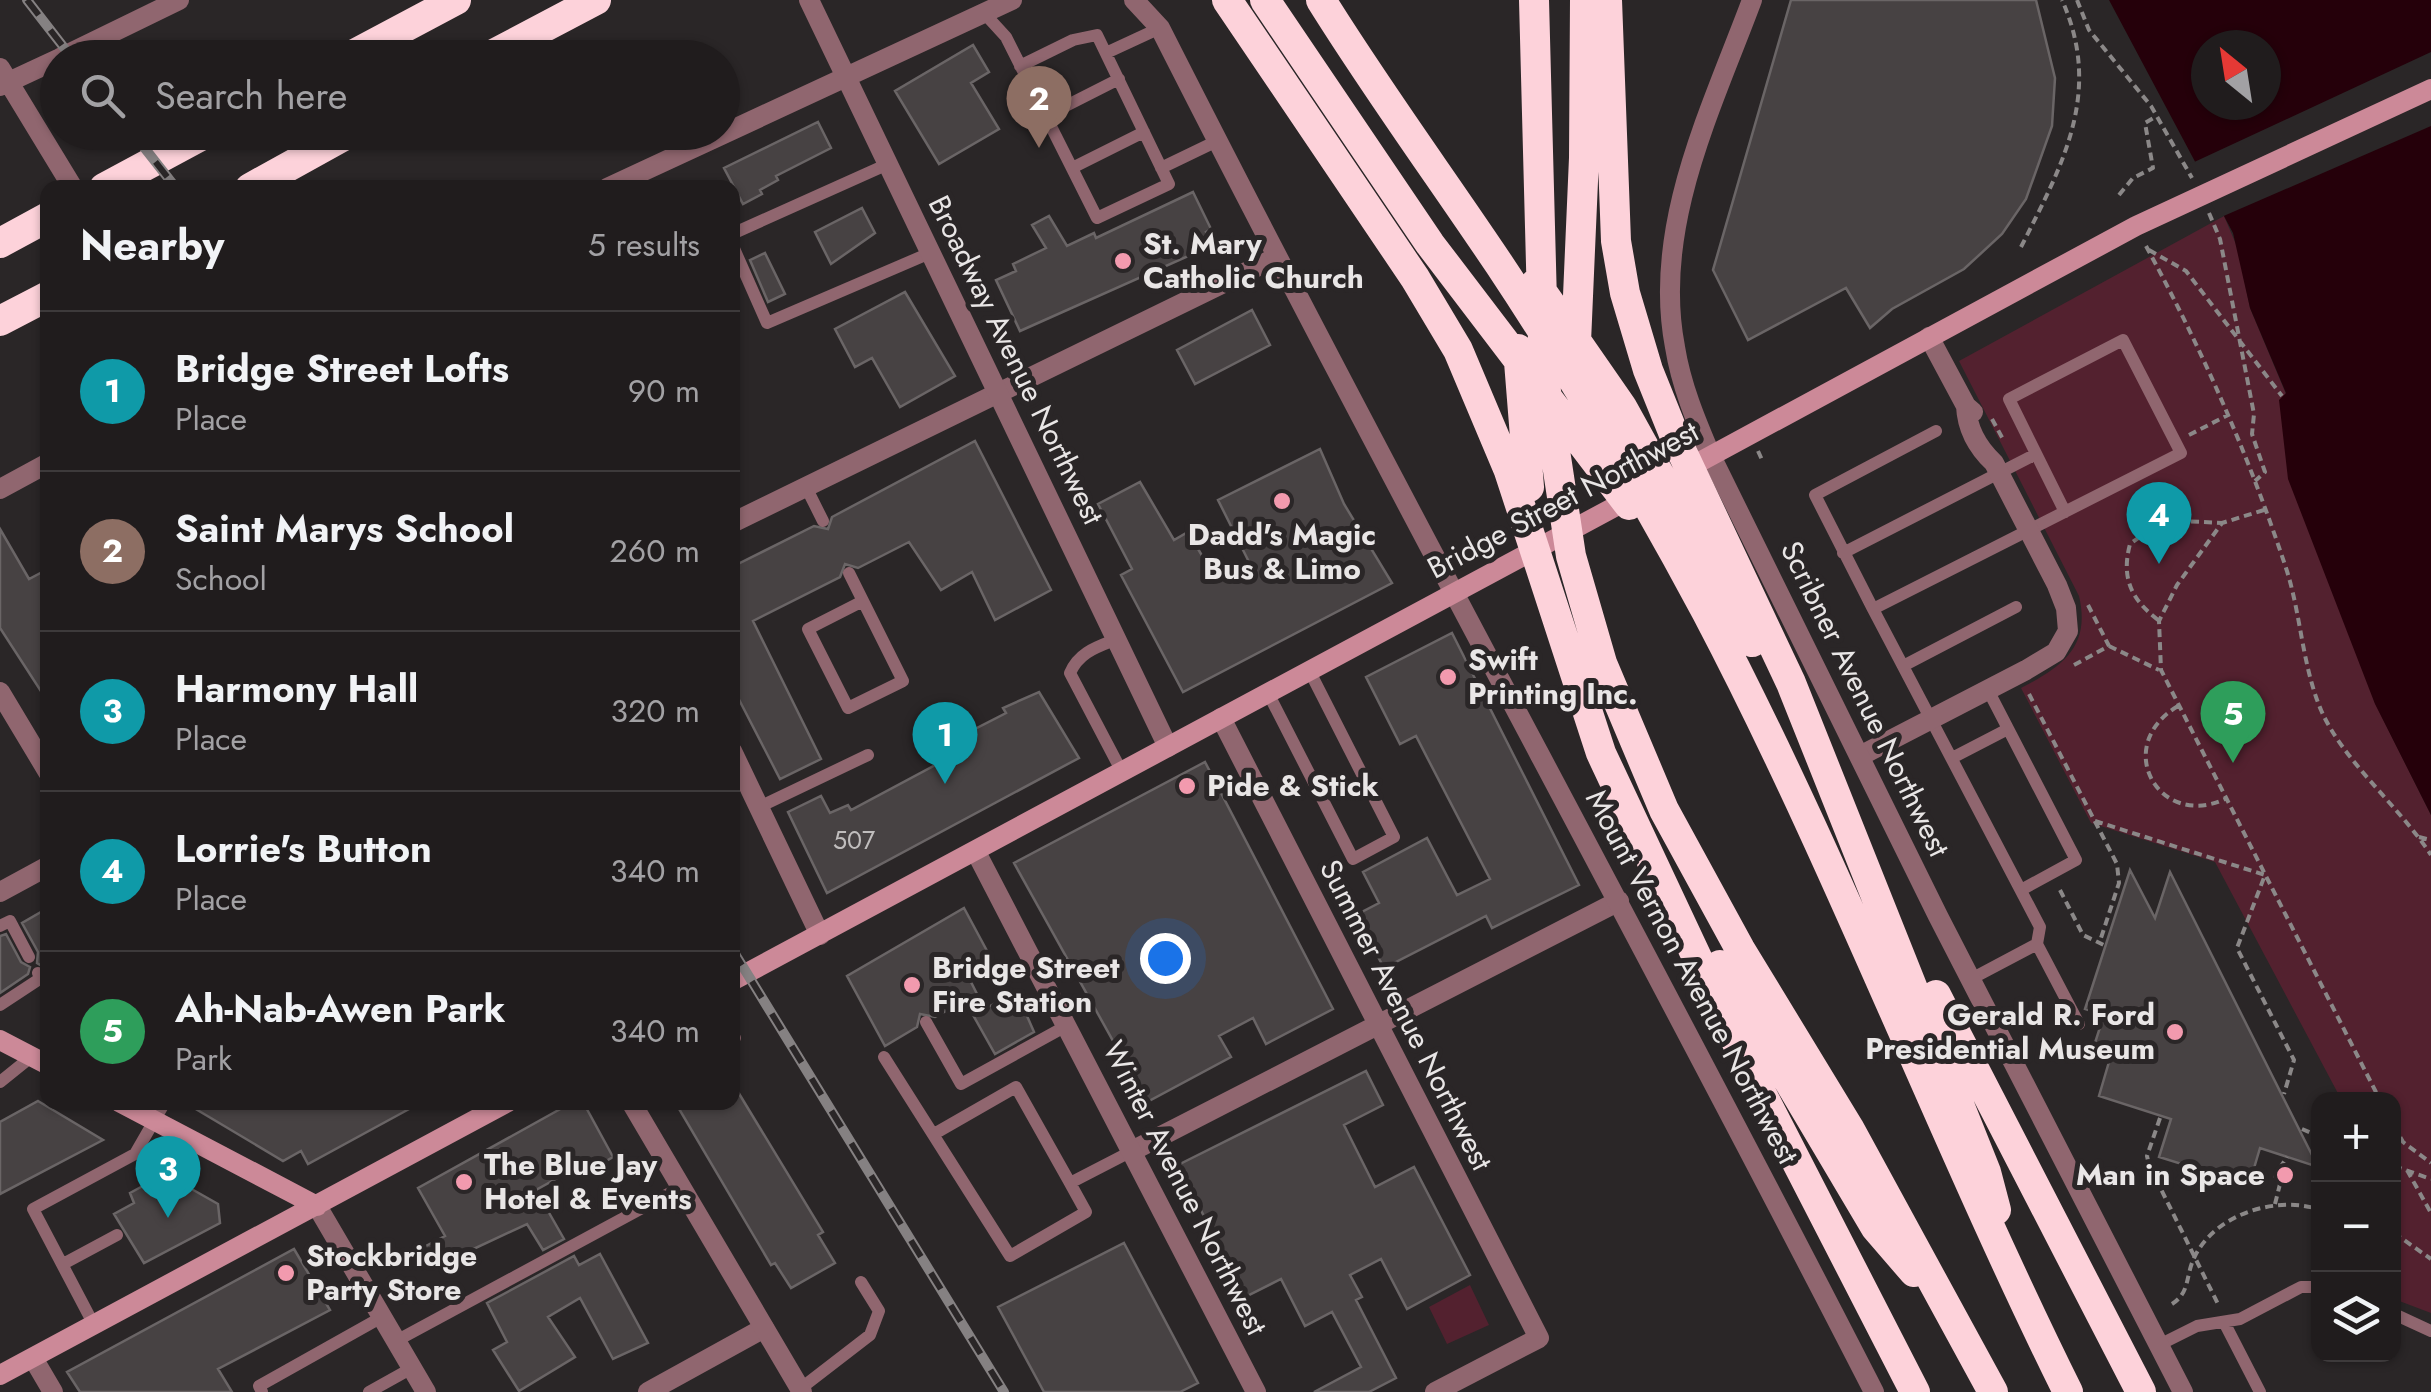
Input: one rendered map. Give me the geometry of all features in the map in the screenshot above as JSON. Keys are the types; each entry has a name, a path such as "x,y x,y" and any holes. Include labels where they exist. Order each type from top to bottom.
{"highway":[{"path":"382,40 456,0"},
{"path":"520,40 596,0"},
{"path":"1227,0 1415,278 1474,384 1541,458"},
{"path":"1266,0 1430,244 1562,413 1707,613"},
{"path":"1321,0 1626,465 1707,613 1827,862 2011,1276 2068,1392"},
{"path":"1534,0 1541,183 1519,306 1519,407 1541,458 1585,609 1619,712 1664,810 1955,1320 1992,1392"},
{"path":"1585,0 1584,158 1541,458 1543,576 1601,754 1737,1043 1914,1392"},
{"path":"1607,0 1616,241 1625,293 1648,370 1675,438 1791,683 1824,774 1873,883 1986,1172 2011,1276"},
{"path":"119,180 175,150"},
{"path":"264,180 318,150"},
{"path":"1456,203 1550,300 1622,407 1824,774"},
{"path":"10,237 40,221"},
{"path":"0,321 40,300"},
{"path":"1650,853 1876,1228 1955,1320"},
{"path":"1873,883 1909,943 2062,1245 2142,1392"}],"main road":[{"name":"Bridge Street Northwest","path":"740,978 2136,226 2431,89"},
{"path":"0,1040 39,1061"},
{"path":"0,1375 493,1110"},
{"path":"160,1112 318,1206"}],"street":[{"name":"Broadway Avenue Northwest","path":"809,0 1168,747"},
{"path":"740,125 1012,0"},
{"name":"Mount Vernon Avenue Northwest","path":"1134,0 1160,28 1275,258 1619,901 1874,1392"},
{"name":"Scribner Avenue Northwest","path":"1752,0 1686,182 1670,275 1674,346 1689,401 1711,456 1971,980 2183,1392"},
{"path":"95,40 170,2"},
{"path":"40,65 3,79 40,137"},
{"path":"49,150 68,180"},
{"path":"623,180 687,150"},
{"path":"740,519 1275,258"},
{"path":"1860,756 1930,717 1992,698 2056,652 2068,632 2066,608 2003,467 1978,414 1966,406 1929,337"},
{"path":"0,489 40,467"},
{"path":"0,692 40,759"},
{"name":"Summer Avenue Northwest","path":"1221,718 1539,1338 1435,1392"},
{"path":"740,768 820,935"},
{"name":"Winter Avenue Northwest","path":"976,852 1256,1392"},
{"path":"0,892 40,870"},
{"path":"1132,1151 1619,901"},
{"path":"636,1110 801,1391"},
{"path":"318,1206 426,1392"},
{"path":"648,1392 764,1328"},
{"path":"32,1358 53,1392"}],"lane":[{"path":"984,13 1006,37 1020,66 1097,218 1169,184 1098,34 1073,40 1020,66"},
{"path":"1106,53 1160,28"},
{"path":"1046,116 1119,79"},
{"path":"1072,168 1144,132"},
{"path":"1162,168 1217,141"},
{"path":"740,230 888,164"},
{"path":"740,263 766,323 930,253"},
{"path":"1874,609 2028,529 2066,512 2182,453 2123,340 2009,399 2066,512"},
{"path":"1936,431 1815,495 2040,928 2037,944 2078,1024"},
{"path":"1843,553 2003,467 2036,454"},
{"path":"806,488 823,521"},
{"path":"849,572 903,680 848,708 808,629 863,601"},
{"path":"1903,666 2016,607"},
{"path":"1117,639 1090,649 1076,660 1070,673 1122,772"},
{"path":"1268,693 1352,859 1394,837 1309,670"},
{"path":"1992,698 2076,860 2021,890"},
{"path":"1952,758 2008,729"},
{"path":"759,807 868,755"},
{"path":"0,926 10,921 29,956"},
{"path":"1971,980 2037,944"},
{"path":"0,1005 12,992 40,978"},
{"path":"926,1022 961,1084 1068,1025"},
{"path":"884,1058 1010,1256 1086,1212 1016,1087 934,1134"},
{"path":"0,1082 39,1061"},
{"path":"94,1325 33,1208 135,1154 160,1112"},
{"path":"1070,1183 1132,1151"},
{"path":"396,1341 680,1187"},
{"path":"63,1264 117,1235"},
{"path":"801,1391 870,1335 879,1310 861,1282"},
{"path":"2159,1345 2198,1326 2226,1322 2301,1288 2311,1287"},
{"path":"262,1392 258,1386 382,1317"},
{"path":"2401,1317 2431,1331"},
{"path":"2226,1322 2260,1392"},
{"path":"369,1392 412,1368"}],"path":[{"path":"2021,247 2066,160 2081,91 2076,31 2062,0"},
{"path":"2077,0 2089,30 2157,116 2220,239 2254,414 2252,434 2265,472 2255,481"},
{"path":"2119,195 2133,178 2153,168 2145,124 2157,116"},
{"path":"2136,226 2179,303 2255,481 2287,571 2320,707 2337,741 2431,856"},
{"path":"2148,250 2186,271 2282,396"},
{"path":"2176,442 2228,415"},
{"path":"1992,417 2003,467"},
{"path":"2159,620 2134,598 2127,582 2130,544 2164,520 2222,523 2264,510"},
{"path":"2222,523 2177,585 2159,620 2161,670 2376,1092"},
{"path":"2082,593 2109,646 2161,670"},
{"path":"2060,672 2109,646"},
{"path":"1992,698 2027,690 2120,877 2103,945 2083,935 2057,886"},
{"path":"2178,706 2150,729 2144,746 2146,765 2165,796 2182,804 2194,808 2226,798"},
{"path":"2094,820 2265,875"},
{"path":"2419,837 2431,840"},
{"path":"2265,875 2237,948 2294,1060 2284,1094"},
{"path":"2160,1118 2147,1160 2226,1322"},
{"path":"2302,1129 2311,1133"},
{"path":"2401,1138 2430,1164"},
{"path":"2275,1204 2280,1184 2276,1176 2286,1157"},
{"path":"2401,1168 2431,1178"},
{"path":"2407,1170 2431,1213"},
{"path":"2172,1304 2185,1294 2195,1255 2221,1227 2275,1204 2311,1208"},
{"path":"2401,1238 2421,1248 2431,1259"},
{"path":"2421,1248 2431,1242"}],"shaded area":[{"path":"2109,0 2431,0 2431,815 2375,704 2288,479 2279,400 2286,393 2250,308 2233,233"},
{"path":"2224,216 2238,249 2250,308 2286,394 2280,400 2284,437 2375,703 2431,815 2431,1313 2401,1302 2401,1092 2337,1092 2215,862 2091,823 2021,688 2061,663 2077,642 2082,614 2079,596 1959,361"},
{"path":"1470,1285 1489,1325 1447,1344 1429,1307"}],"pier":[{"path":"2431,52 2431,126 2219,218 2190,164"}],"building":[{"path":"1791,0 2036,0 2055,78 2052,126 2026,199 2002,234 1964,269 1892,309 1870,328 1846,288 1748,340 1713,270"},
{"path":"973,45 989,72 971,83 999,129 939,164 895,91"},
{"path":"818,122 831,148 776,176 778,180 760,190 762,194 743,204 740,180 730,180 724,168"},
{"name":"St. Mary Catholic Church","path":"1193,192 1211,229 1206,232 1213,245 1020,331 996,280 1016,271 1013,264 1046,248 1032,225 1049,216 1067,246 1094,233 1096,238"},
{"path":"862,208 875,233 831,264 815,232"},
{"path":"765,253 785,294 768,302 750,260"},
{"path":"905,292 955,376 900,407 872,358 855,367 835,329"},
{"path":"1252,310 1270,345 1195,384 1177,350"},
{"path":"975,441 1051,590 995,620 972,572 941,590 909,542 858,568 845,564 840,577 753,621 821,759 780,779 740,702 740,563 814,526 828,529 832,517"},
{"path":"1320,449 1344,504 1392,583 1183,692 1121,575 1132,569 1098,504 1140,482 1174,540 1188,532 1217,581 1249,562 1218,500"},
{"path":"0,529 29,579 40,573 40,690 0,628"},
{"path":"1452,633 1579,885 1492,928 1486,916 1384,968 1356,915 1379,903 1363,872 1427,838 1457,895 1490,879 1416,736 1400,744 1366,677"},
{"path":"1039,692 1079,758 827,893 788,812 821,796 830,813 848,805 851,810 941,762 925,733 954,718 963,735 1006,713 1003,708"},
{"path":"1205,762 1333,1009 1266,1044 1253,1018 1219,1036 1231,1057 1147,1102 1014,863"},
{"name":"Gerald R. Ford Presidential Museum","path":"2130,870 2155,918 2170,872 2311,1153 2311,1165 2260,1148 2249,1185 2159,1157 2171,1119 2099,1096 2111,1055 2093,1049 2104,1015 2085,1009"},
{"name":"Bridge Street Fire Station","path":"964,908 994,964 968,976 977,994 935,1017 920,1014 917,1027 885,1046 847,976"},
{"path":"40,913 40,965 38,952 22,923"},
{"path":"6,934 21,962 30,967 28,974 0,993 0,936"},
{"path":"1011,995 1016,1002 1020,1000 1034,1032 995,1054 973,1015"},
{"path":"1366,1071 1383,1105 1344,1125 1375,1187 1414,1167 1470,1275 1407,1309 1381,1259 1350,1275 1362,1297 1356,1300 1396,1378 1369,1392 1314,1392 1361,1367 1332,1312 1305,1326 1281,1279 1245,1297 1178,1165"},
{"path":"740,1095 823,1232 818,1235 835,1263 791,1288 775,1263 771,1265 680,1110 740,1110"},
{"path":"38,1101 40,1110 53,1110 103,1140 0,1194 0,1122"},
{"path":"197,1110 407,1110 308,1164 301,1151 283,1161"},
{"path":"559,1110 587,1110 613,1157 587,1172 583,1164 536,1190 564,1239 543,1250 527,1224 435,1267 424,1247 445,1236 418,1188"},
{"path":"165,1174 218,1204 220,1223 144,1263 114,1214 134,1203 130,1193"},
{"path":"1124,1243 1198,1383 1180,1392 1044,1392 998,1307"},
{"path":"294,1249 330,1310 218,1369 232,1392 80,1392 67,1372"},
{"path":"600,1254 648,1343 613,1359 580,1298 548,1317 575,1357 519,1391 493,1350 507,1342 487,1303 574,1256 579,1265"}],"railway":[{"path":"27,0 58,40"},
{"path":"146,150 170,180"},
{"path":"740,962 1004,1392"}],"place":[{"name":"Saint Marys School","path":"1039,148"},
{"name":"St. Mary Catholic Church","path":"1123,261"},
{"name":"Dadd's Magic Bus & Limo","path":"1282,501"},
{"name":"Lorrie's Button","path":"2159,564"},
{"name":"Swift Printing Inc.","path":"1448,677"},
{"name":"Ah-Nab-Awen Park","path":"2233,763"},
{"name":"Bridge Street Lofts","path":"945,784"},
{"name":"Pide & Stick","path":"1187,786"},
{"name":"Bridge Street Fire Station","path":"912,985"},
{"name":"Gerald R. Ford Presidential Museum","path":"2175,1032"},
{"name":"Man in Space","path":"2285,1175"},
{"name":"The Blue Jay Hotel & Events","path":"464,1182"},
{"name":"Harmony Hall","path":"168,1218"},
{"name":"Stockbridge Party Store","path":"286,1273"}]}
